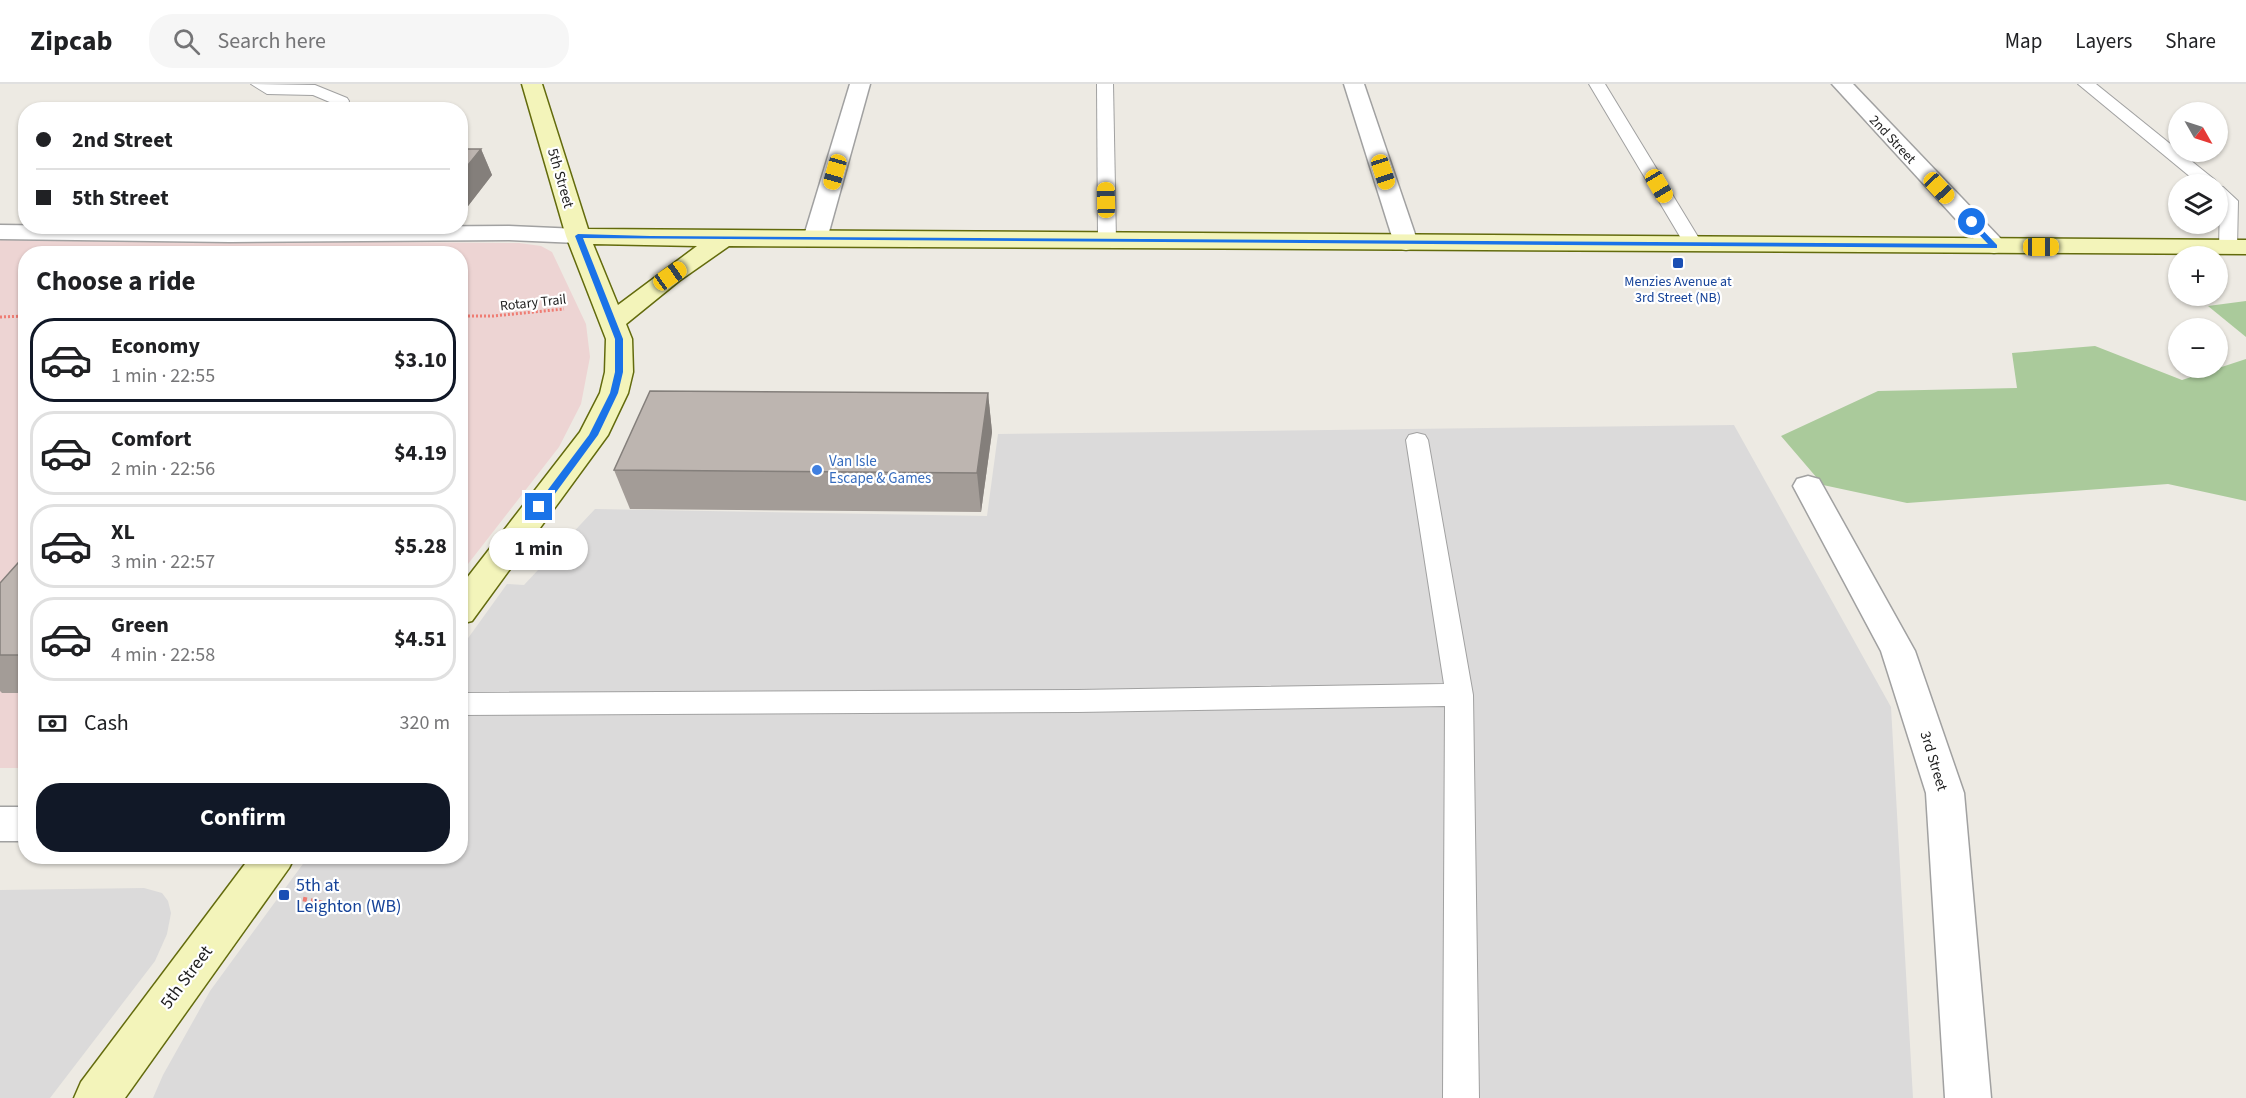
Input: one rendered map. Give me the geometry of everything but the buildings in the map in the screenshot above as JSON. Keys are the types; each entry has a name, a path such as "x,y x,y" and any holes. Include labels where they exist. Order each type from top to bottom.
{"street":[{"name":"5th Street","path":"468,601 593,435 614,393 619,372 619,339 578,236 532,84"},
{"path":"815,239 860,84"},
{"path":"1354,84 1406,243"},
{"name":"2nd Street","path":"1842,84 1994,246"},
{"path":"0,232 18,232"},
{"path":"468,232 723,239 2237,248"},
{"path":"610,313 670,276 723,239"},
{"name":"3rd Street","path":"1808,486 1898,651 1945,793 1968,1098"},
{"path":"0,825 18,824"},
{"name":"5th Street","path":"97,1098 269,864"}],"lane":[{"path":"259,84 267,88 315,90 341,102"},
{"path":"1105,84 1107,241"},
{"path":"1597,84 1694,245"},
{"path":"2086,84 2197,174"},
{"path":"2228,200 2237,248"},
{"path":"1417,440 1459,695 1461,1098"},
{"path":"468,704 1078,701 1459,695"}],"path":[{"name":"Rotary Trail","path":"468,316 610,313"},
{"path":"0,317 18,316"}],"shaded area":[{"path":"0,239 519,243 541,246 552,252 586,324 590,357 581,404 559,447 468,564 468,246 18,246 18,768 0,768"},
{"path":"1734,425 1891,707 1913,1098 153,1098 163,1075 210,991 303,864 468,864 468,638 507,584 524,585 595,509 987,516 998,434"},
{"path":"144,888 162,893 168,901 171,913 167,934 155,961 50,1098 0,1098 0,890"}],"green space":[{"path":"2246,301 2246,337 2228,322 2228,318 2223,318 2208,306 2228,306 2228,303"},
{"path":"2095,346 2168,375 2168,378 2182,380 2228,378 2228,365 2246,359 2246,501 2168,484 1907,503 1823,485 1781,436 1878,391 2017,388 2012,353"}],"place":[{"name":"Menzies Avenue at 3rd Street (NB)","path":"1678,263"},
{"name":"Van Isle Escape & Games","path":"817,470"},
{"name":"5th at Leighton (WB)","path":"284,895"}],"route":[{"path":"539,507 593,435 614,393 619,372 621,355 614,321 578,236 1994,246 1972,222"}]}
